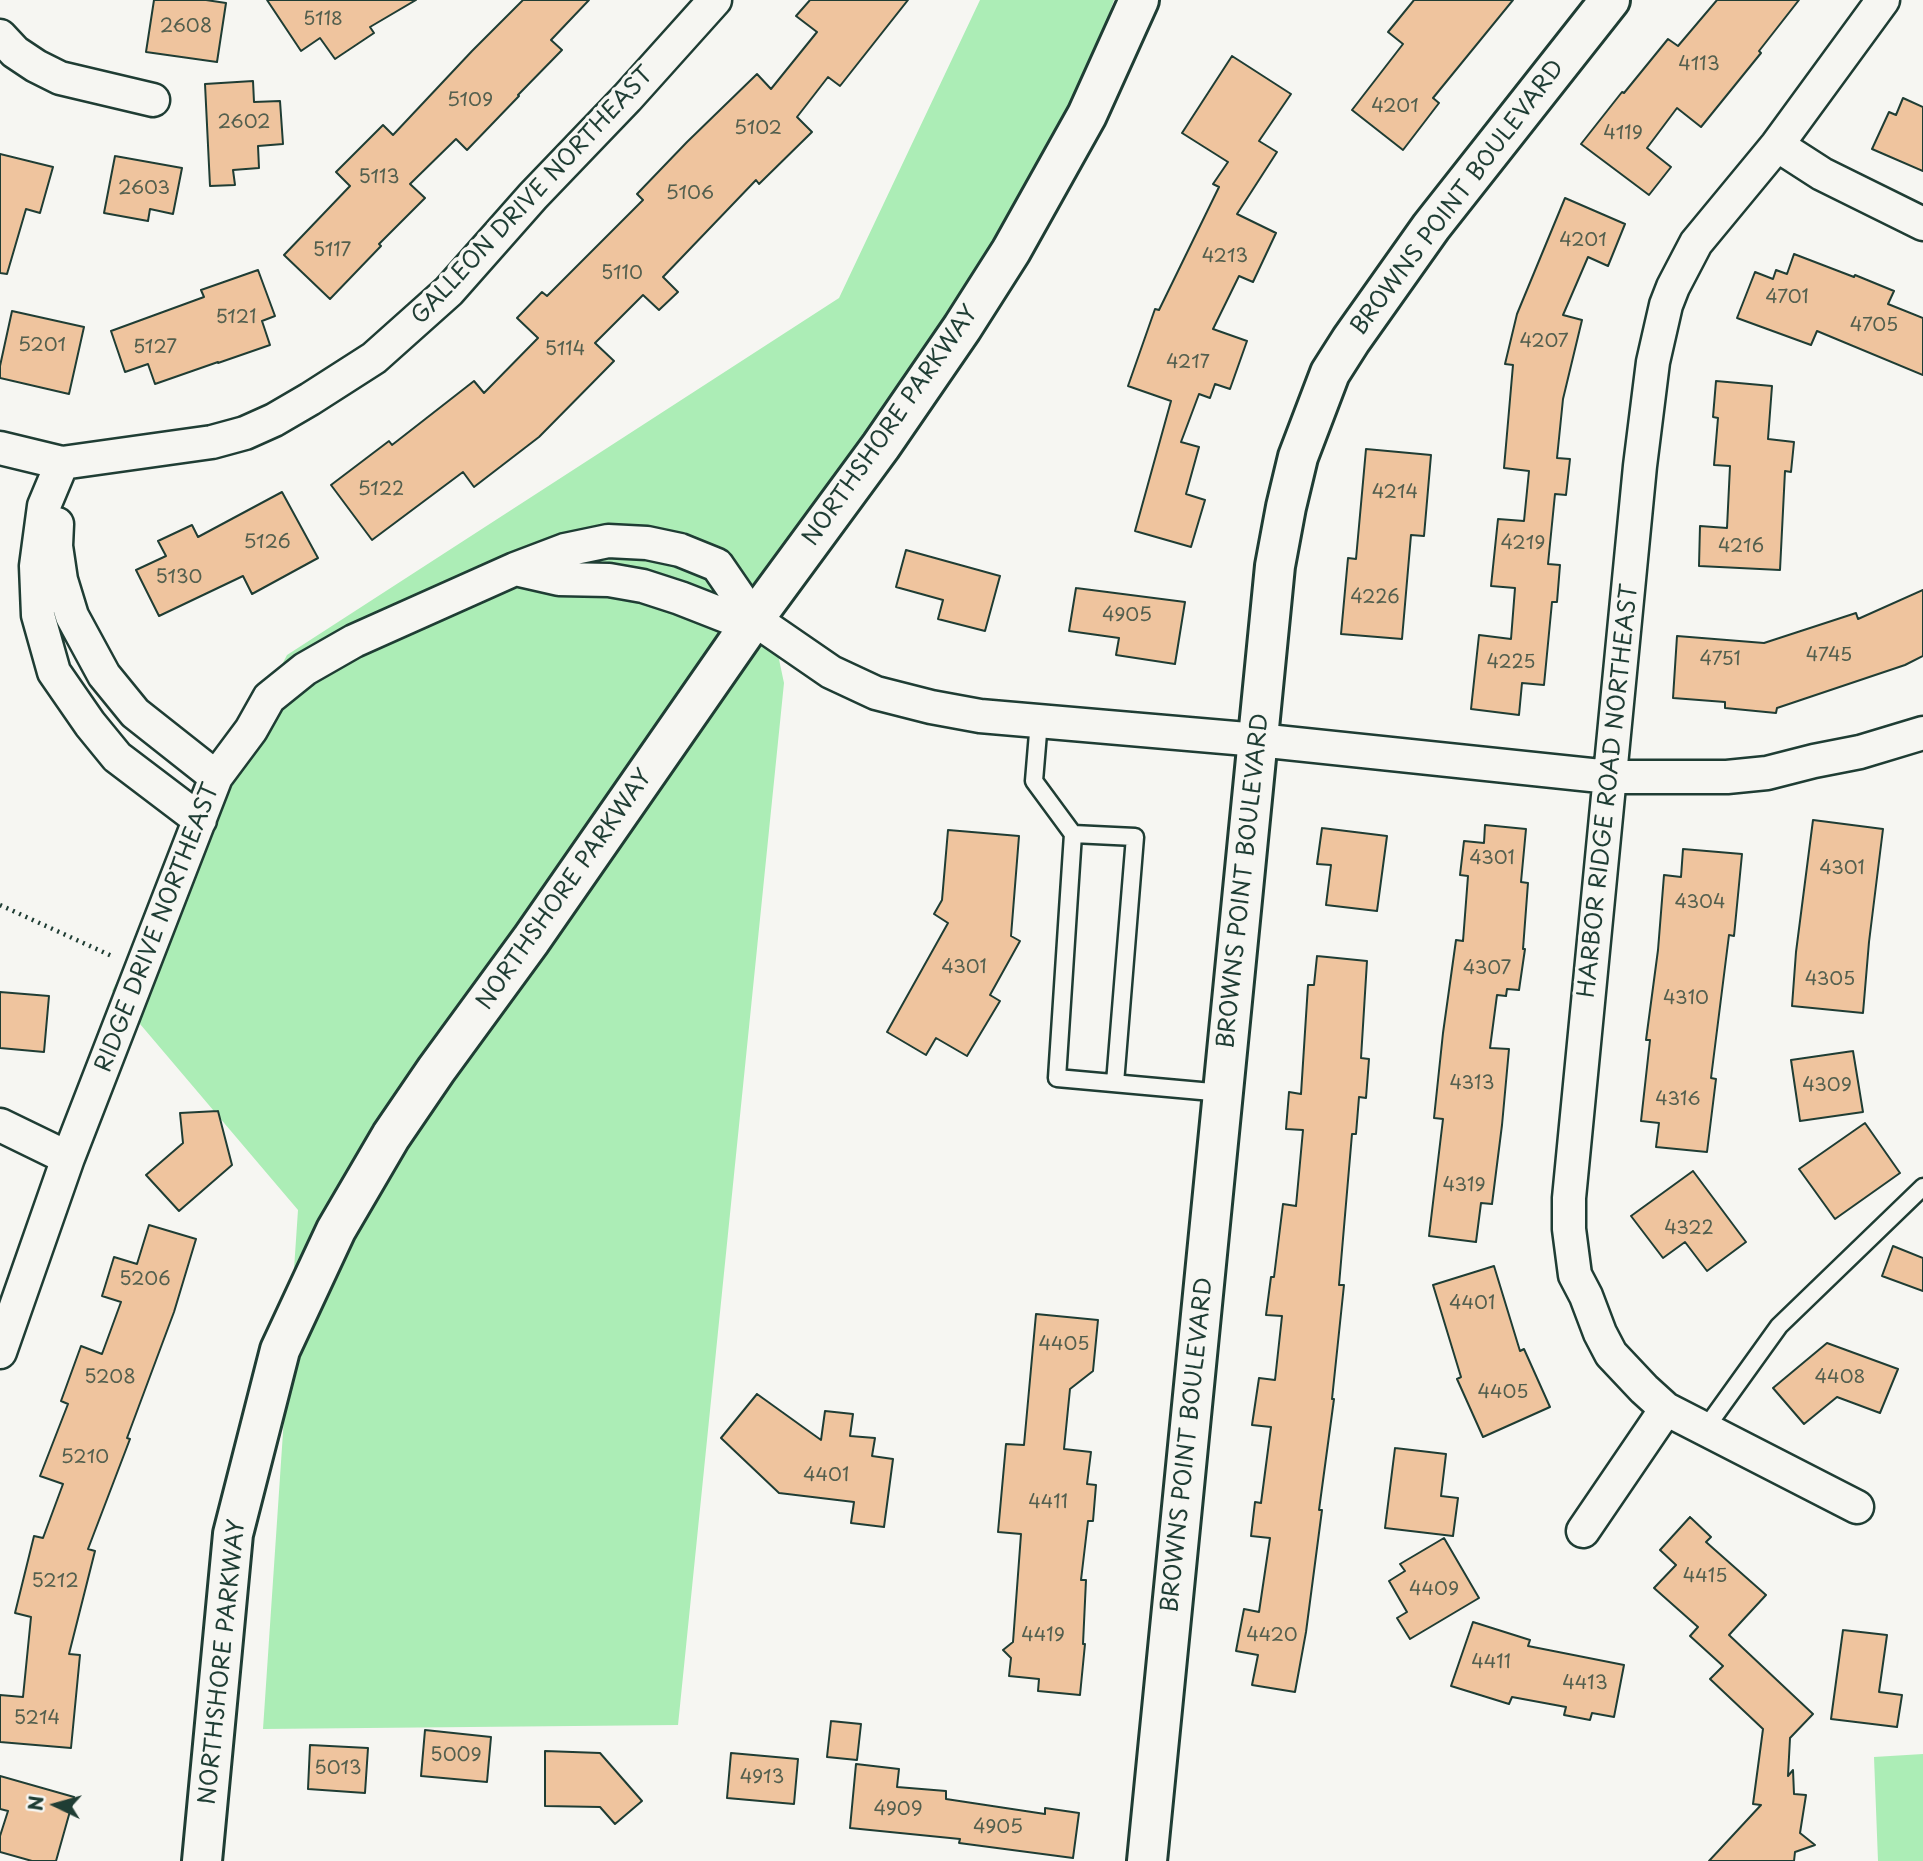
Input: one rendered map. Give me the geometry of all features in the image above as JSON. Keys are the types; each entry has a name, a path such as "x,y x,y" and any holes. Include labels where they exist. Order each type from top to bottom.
{"street":[{"name":"GALLEON DRIVE NORTHEAST","path":"62,463 212,442 244,433 310,400 374,358 450,290 533,196 627,98 715,0"},
{"name":"NORTHSHORE PARKWAY","path":"202,1861 233,1534 280,1350 336,1230 391,1136 436,1070 531,940 754,619 881,446 962,328 1011,251 1087,115 1139,0"},
{"name":"BROWNS POINT BOULEVARD","path":"1147,1861 1275,566 1298,457 1330,373 1351,340 1430,227 1610,0"},
{"name":"HARBOR RIDGE ROAD NORTHEAST","path":"1857,1507 1666,1409 1644,1390 1611,1354 1575,1275 1569,1229 1569,1198 1640,466 1653,362 1666,305 1696,243 1777,145 1883,0"},
{"path":"0,36 15,51 60,78 153,100"},
{"path":"1777,145 1822,174 1923,224"},
{"path":"0,448 62,463"},
{"path":"62,463 56,546 61,580 72,616 104,675 135,713 216,777"},
{"path":"62,463 44,506 36,566 38,615 54,672 117,757 200,820"},
{"name":"RIDGE DRIVE NORTHEAST","path":"0,1352 68,1158 216,777 251,730 270,698 304,669 354,641 515,569 565,550 608,541 647,543 680,550 717,565 754,619 831,672 876,693 980,716 1258,740 1610,777 1727,777 1767,773 1860,752 1923,733"},
{"name":"RIDGE DRIVE NORTHEAST","path":"515,569 559,579 609,580 643,586 726,616 754,619"},
{"path":"0,1125 68,1158"},
{"path":"1583,1531 1666,1409"}],"lane":[{"path":"1039,721 1034,781 1073,834 1058,1078 1223,1093"},
{"path":"1073,834 1135,837 1115,1083"},
{"path":"1705,1429 1779,1326 1923,1187"}],"path":[{"path":"0,905 142,968"}],"green space":[{"path":"980,0 1114,0 1049,182 761,574 784,683 678,1725 263,1729 298,1210 112,991 287,655 839,298"},
{"path":"1923,1754 1923,1861 1878,1861 1874,1757"}],"building":[{"path":"154,0 206,0 226,3 217,62 146,52"},
{"path":"267,0 416,0 370,27 374,33 335,59 320,38 301,51"},
{"path":"523,0 589,0 551,40 562,50 467,150 456,139 410,184 425,198 330,299 284,255 350,186 336,172 383,125 393,135"},
{"path":"810,0 908,0 840,86 828,77 797,117 812,132 759,184 756,180 663,277 678,292 659,310 643,295 595,343 614,361 539,437 474,487 463,472 372,540 331,485 389,441 392,445 474,381 484,393 538,338 517,318 542,292 547,296 643,200 637,194 757,74 771,89 817,32 796,16"},
{"path":"1414,0 1513,0 1433,98 1439,103 1403,150 1352,110 1403,44 1388,32"},
{"path":"1717,0 1799,0 1759,51 1761,53 1701,127 1677,108 1647,148 1671,167 1649,195 1581,144 1668,39 1678,46"},
{"path":"1232,56 1291,94 1259,141 1277,152 1237,214 1276,233 1253,282 1239,276 1213,329 1247,341 1230,389 1215,384 1210,398 1199,394 1181,442 1199,447 1186,494 1205,500 1191,547 1135,531 1171,401 1128,386 1155,309 1159,310 1219,187 1213,184 1228,162 1182,133"},
{"path":"253,81 254,102 280,101 283,144 258,146 259,168 233,170 235,185 210,186 205,84"},
{"path":"1903,98 1923,107 1923,171 1872,149 1889,112 1896,115"},
{"path":"0,154 53,167 40,213 26,209 7,274 0,273"},
{"path":"115,156 182,168 173,214 150,209 148,221 104,213"},
{"path":"1565,198 1625,224 1608,266 1588,257 1563,315 1582,320 1563,399 1557,458 1570,459 1566,495 1555,494 1548,564 1560,565 1557,602 1552,602 1544,685 1522,683 1519,715 1471,709 1479,635 1511,639 1515,588 1491,586 1498,519 1524,521 1529,471 1504,468 1513,365 1505,364 1517,314"},
{"path":"1794,254 1894,291 1888,304 1923,318 1923,375 1817,331 1811,345 1737,318 1755,272 1773,279 1776,270 1787,274"},
{"path":"258,270 275,316 262,321 270,345 155,384 148,364 125,372 111,331 204,297 201,290"},
{"path":"12,311 84,327 69,394 0,378 0,366"},
{"path":"1716,381 1772,386 1768,439 1794,442 1791,472 1785,471 1780,570 1699,566 1700,526 1727,528 1730,466 1714,465 1718,418 1713,417"},
{"path":"1366,449 1431,455 1424,536 1411,535 1402,639 1341,634 1348,558 1356,559"},
{"path":"282,492 318,558 252,594 243,576 159,616 136,570 166,556 158,541 192,525 198,537"},
{"path":"906,550 1000,576 985,631 938,619 943,600 896,587"},
{"path":"1076,588 1185,602 1175,664 1116,655 1119,638 1069,631"},
{"path":"1923,590 1923,656 1905,665 1777,708 1776,713 1725,708 1725,702 1673,698 1677,636 1764,643 1856,613 1858,619"},
{"path":"1813,820 1883,829 1863,1013 1792,1006"},
{"path":"1485,825 1526,829 1521,882 1528,883 1525,949 1519,990 1507,989 1506,996 1497,995 1490,1048 1509,1049 1492,1204 1481,1203 1476,1242 1429,1236 1443,1119 1434,1118 1443,1033 1456,940 1463,941 1468,876 1460,875 1464,841 1484,843"},
{"path":"1322,828 1387,836 1377,911 1326,905 1331,865 1317,864"},
{"path":"948,830 1019,836 1011,936 1020,941 990,995 1000,1001 967,1056 936,1038 926,1055 887,1032 948,923 934,914 942,900"},
{"path":"1683,849 1742,854 1734,936 1729,935 1711,1078 1716,1079 1707,1152 1656,1147 1659,1123 1641,1121 1650,1040 1646,1040 1658,950 1664,875 1681,877"},
{"path":"1317,956 1367,961 1361,1058 1369,1059 1366,1098 1359,1097 1356,1134 1352,1134 1339,1285 1344,1285 1334,1399 1306,1632 1295,1692 1252,1685 1258,1655 1236,1651 1244,1609 1259,1612 1270,1538 1251,1536 1255,1502 1261,1503 1271,1427 1252,1425 1259,1378 1275,1380 1282,1316 1266,1315 1271,1277 1274,1277 1283,1204 1296,1206 1303,1130 1286,1129 1289,1092 1301,1094 1308,985 1314,985"},
{"path":"0,992 49,996 44,1052 0,1048"},
{"path":"1853,1051 1863,1112 1800,1121 1791,1060"},
{"path":"218,1111 232,1165 179,1211 146,1175 183,1143 180,1113"},
{"path":"1865,1123 1900,1173 1835,1219 1799,1169"},
{"path":"1693,1171 1746,1242 1707,1271 1685,1242 1663,1258 1631,1216"},
{"path":"149,1225 196,1239 174,1312 127,1438 130,1439 88,1549 95,1551 69,1654 80,1655 71,1748 0,1742 0,1695 23,1697 31,1617 15,1613 34,1536 43,1538 63,1484 40,1476 68,1404 61,1401 81,1346 102,1354 121,1302 102,1296 114,1257 137,1264"},
{"path":"1893,1246 1923,1258 1923,1291 1882,1276"},
{"path":"1494,1266 1520,1351 1524,1349 1550,1407 1483,1437 1457,1379 1461,1377 1433,1285"},
{"path":"1036,1314 1098,1320 1093,1371 1070,1389 1064,1449 1091,1452 1087,1484 1096,1485 1093,1521 1088,1521 1081,1580 1086,1580 1085,1644 1080,1695 1038,1691 1039,1679 1009,1676 1011,1658 1003,1650 1013,1642 1021,1534 998,1532 1006,1444 1024,1445"},
{"path":"1827,1343 1898,1369 1880,1413 1837,1397 1804,1424 1773,1388"},
{"path":"757,1394 821,1440 825,1411 853,1414 850,1436 875,1438 872,1456 893,1459 884,1527 851,1523 854,1502 779,1493 721,1438"},
{"path":"1395,1448 1446,1454 1441,1496 1458,1498 1453,1536 1385,1528"},
{"path":"1690,1517 1711,1537 1706,1542 1766,1595 1729,1635 1813,1714 1790,1738 1788,1776 1793,1770 1794,1794 1806,1795 1800,1833 1815,1845 1795,1852 1794,1861 1709,1861 1761,1805 1753,1804 1763,1729 1710,1679 1723,1666 1690,1636 1698,1627 1654,1588 1676,1565 1660,1550"},
{"path":"1444,1538 1479,1598 1410,1639 1397,1618 1407,1612 1389,1581 1405,1571 1400,1564"},
{"path":"1473,1622 1530,1640 1528,1646 1624,1665 1614,1717 1592,1713 1590,1720 1564,1715 1566,1707 1512,1697 1509,1704 1451,1686"},
{"path":"1843,1630 1887,1635 1879,1692 1902,1695 1897,1727 1831,1719"},
{"path":"831,1721 861,1724 857,1760 827,1757"},
{"path":"425,1730 491,1737 487,1782 421,1776"},
{"path":"310,1745 368,1748 365,1793 308,1789"},
{"path":"545,1751 600,1753 642,1801 615,1824 600,1807 545,1806"},
{"path":"731,1753 798,1759 794,1804 727,1798"},
{"path":"856,1764 899,1769 897,1787 946,1791 946,1799 1045,1814 1045,1808 1079,1813 1073,1858 959,1843 960,1839 850,1828"},
{"path":"0,1776 74,1797 56,1861 32,1861 0,1852 0,1836 8,1811 0,1809"}]}
